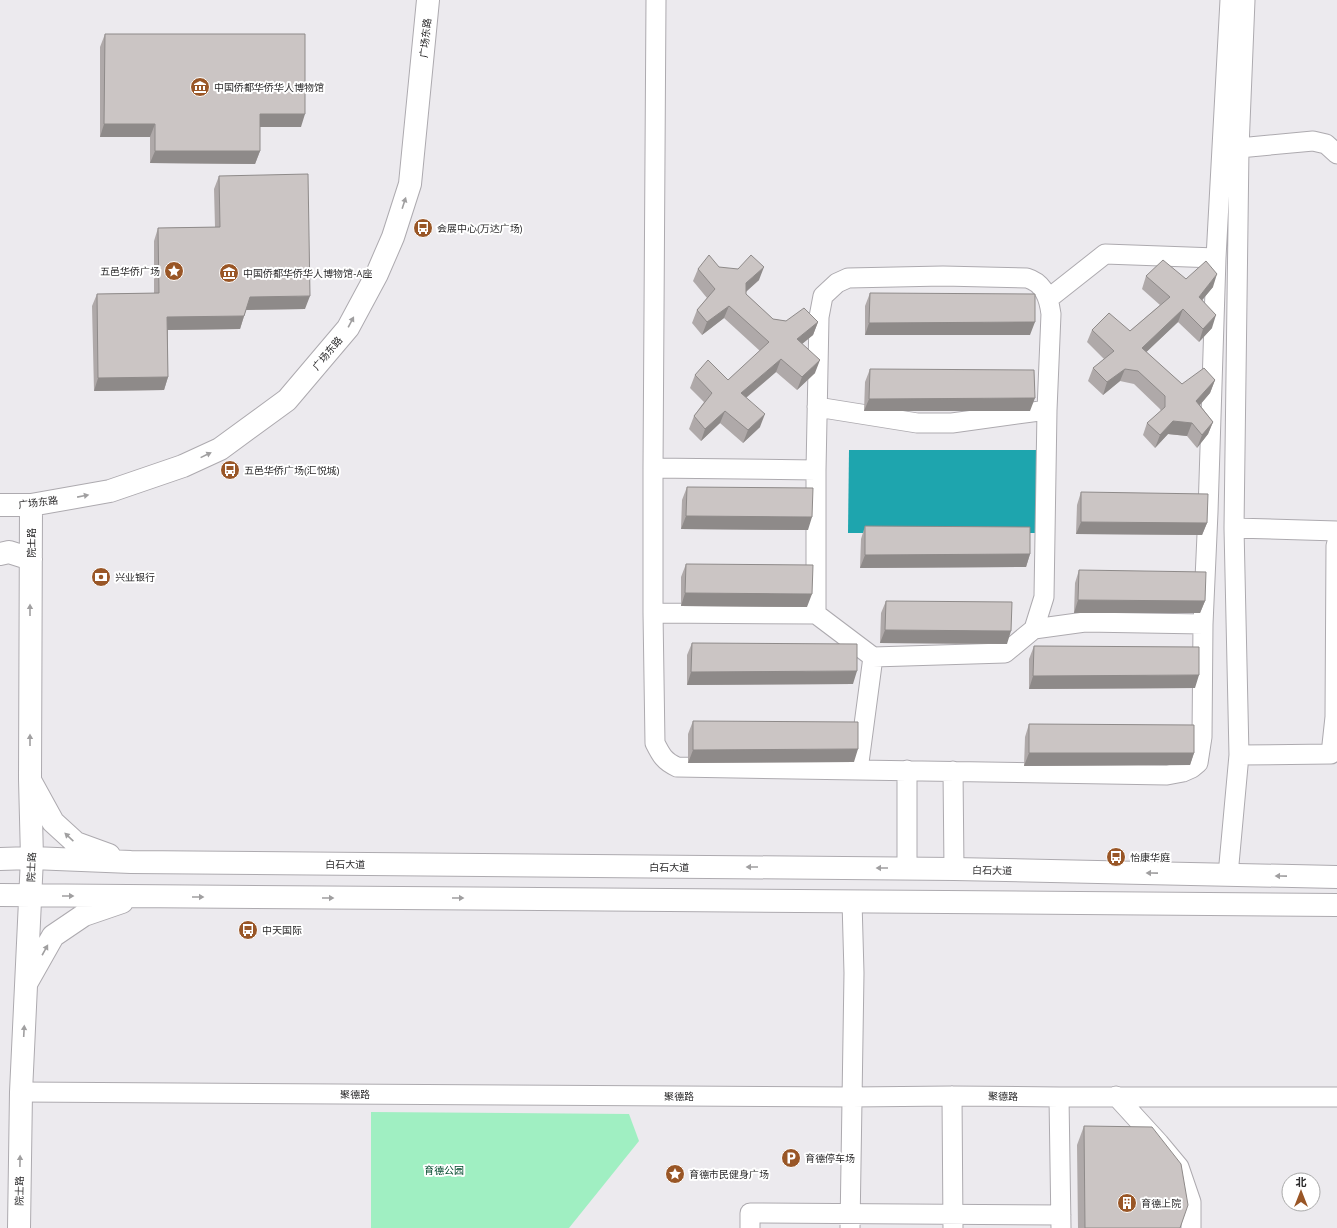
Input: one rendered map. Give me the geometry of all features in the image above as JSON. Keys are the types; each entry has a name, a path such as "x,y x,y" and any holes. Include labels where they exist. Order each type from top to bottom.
{"main road":[{"name":"广场东路","path":"0,506 31,505 110,491 183,466 220,448 287,400 348,328 383,261 393,237 410,184 428,0"},
{"name":"院士路","path":"19,1228 21,1092 29,896 32,858 30,779 31,505"},
{"path":"0,554 9,552 31,559"},
{"path":"30,779 53,822 76,843 131,862"},
{"name":"白石大道","path":"0,858 131,862 907,868 1325,876"},
{"path":"0,895 1324,906 1325,876"},
{"path":"26,984 53,936 84,915 139,896"}],"street":[{"path":"656,0 653,613 655,743 665,761 677,767 1167,775 1183,772 1192,768 1198,763 1202,737 1203,624 1209,504 1216,258 1230,0"},
{"path":"1228,875 1239,755 1234,528 1239,148 1245,0"},
{"path":"1239,148 1313,141 1326,144 1337,154"},
{"path":"1048,299 1105,254 1216,258"},
{"path":"816,614 817,407 819,317 823,296 843,279 848,278 943,276 1027,278 1043,288 1048,299 1051,314 1047,410 1044,597 1034,629"},
{"path":"817,407 917,423 952,423 1047,410"},
{"path":"653,468 816,470"},
{"path":"1234,528 1337,531"},
{"path":"1239,755 1331,754 1335,717 1337,542"},
{"path":"653,613 816,614 872,657 1005,653 1034,629 1086,622 1203,624"},
{"path":"858,770 872,657"},
{"path":"907,770 907,868"},
{"path":"953,771 954,869"},
{"path":"850,1221 854,974 852,902"},
{"name":"聚德路","path":"21,1092 852,1097 1337,1097"},
{"path":"952,1096 953,1221"},
{"path":"1116,1096 1159,1143 1179,1168 1191,1202 1190,1228"},
{"path":"750,1221 1061,1222 1059,1097"}],"green space":[{"name":"育德公园","path":"371,1112 629,1114 639,1141 569,1228 371,1228"}],"water":[{"path":"849,450 1040,450 1040,533 848,533"}],"building":[{"name":"中国侨都华侨华人博物馆","path":"105,34 305,34 305,114 260,114 260,151 155,151 155,124 104,124"},
{"name":"中国侨都华侨华人博物馆-A座","path":"308,174 310,296 250,297 244,316 167,317 168,377 98,378 97,294 159,293 158,228 220,227 219,176"},
{"path":"709,255 719,267 738,269 751,255 764,267 746,283 746,294 773,319 786,321 804,308 818,322 797,339 820,360 802,377 781,359 741,393 765,414 748,430 725,411 705,429 694,416 712,393 695,375 708,360 728,380 769,342 729,306 707,322 697,310 715,289 698,269"},
{"path":"1163,260 1186,279 1206,261 1217,274 1199,297 1216,315 1203,329 1183,309 1142,348 1182,384 1204,368 1215,380 1196,401 1213,422 1202,435 1192,423 1173,421 1160,435 1147,423 1165,407 1165,396 1138,371 1125,369 1107,382 1093,368 1114,351 1092,330 1109,313 1130,331 1170,297 1146,276"},
{"path":"870,293 1035,294 1035,322 869,323"},
{"path":"870,369 1034,370 1035,398 869,399"},
{"path":"687,487 813,488 812,517 686,516"},
{"path":"1081,492 1208,494 1207,523 1081,522"},
{"path":"865,526 1030,527 1030,554 865,555"},
{"path":"686,564 813,565 812,594 685,593"},
{"path":"1079,570 1206,572 1205,601 1078,600"},
{"path":"886,601 1012,602 1011,631 885,630"},
{"path":"692,643 857,644 857,671 691,672"},
{"path":"1034,646 1199,647 1199,675 1033,676"},
{"path":"693,721 858,722 858,749 693,750"},
{"path":"1029,724 1194,725 1194,753 1029,753"},
{"name":"育德上院","path":"1084,1126 1152,1127 1181,1164 1188,1205 1180,1228 1085,1228"}],"place":[{"name":"中国侨都华侨华人博物馆","path":"200,87"},
{"name":"会展中心(万达广场)","path":"423,228"},
{"name":"五邑华侨广场","path":"174,271"},
{"name":"中国侨都华侨华人博物馆-A座","path":"229,273"},
{"name":"五邑华侨广场(汇悦城)","path":"230,470"},
{"name":"兴业银行","path":"101,577"},
{"name":"怡康华庭","path":"1116,857"},
{"name":"中天国际","path":"248,930"},
{"name":"育德停车场","path":"791,1158"},
{"name":"育德市民健身广场","path":"675,1174"},
{"name":"育德上院","path":"1127,1203"}]}
